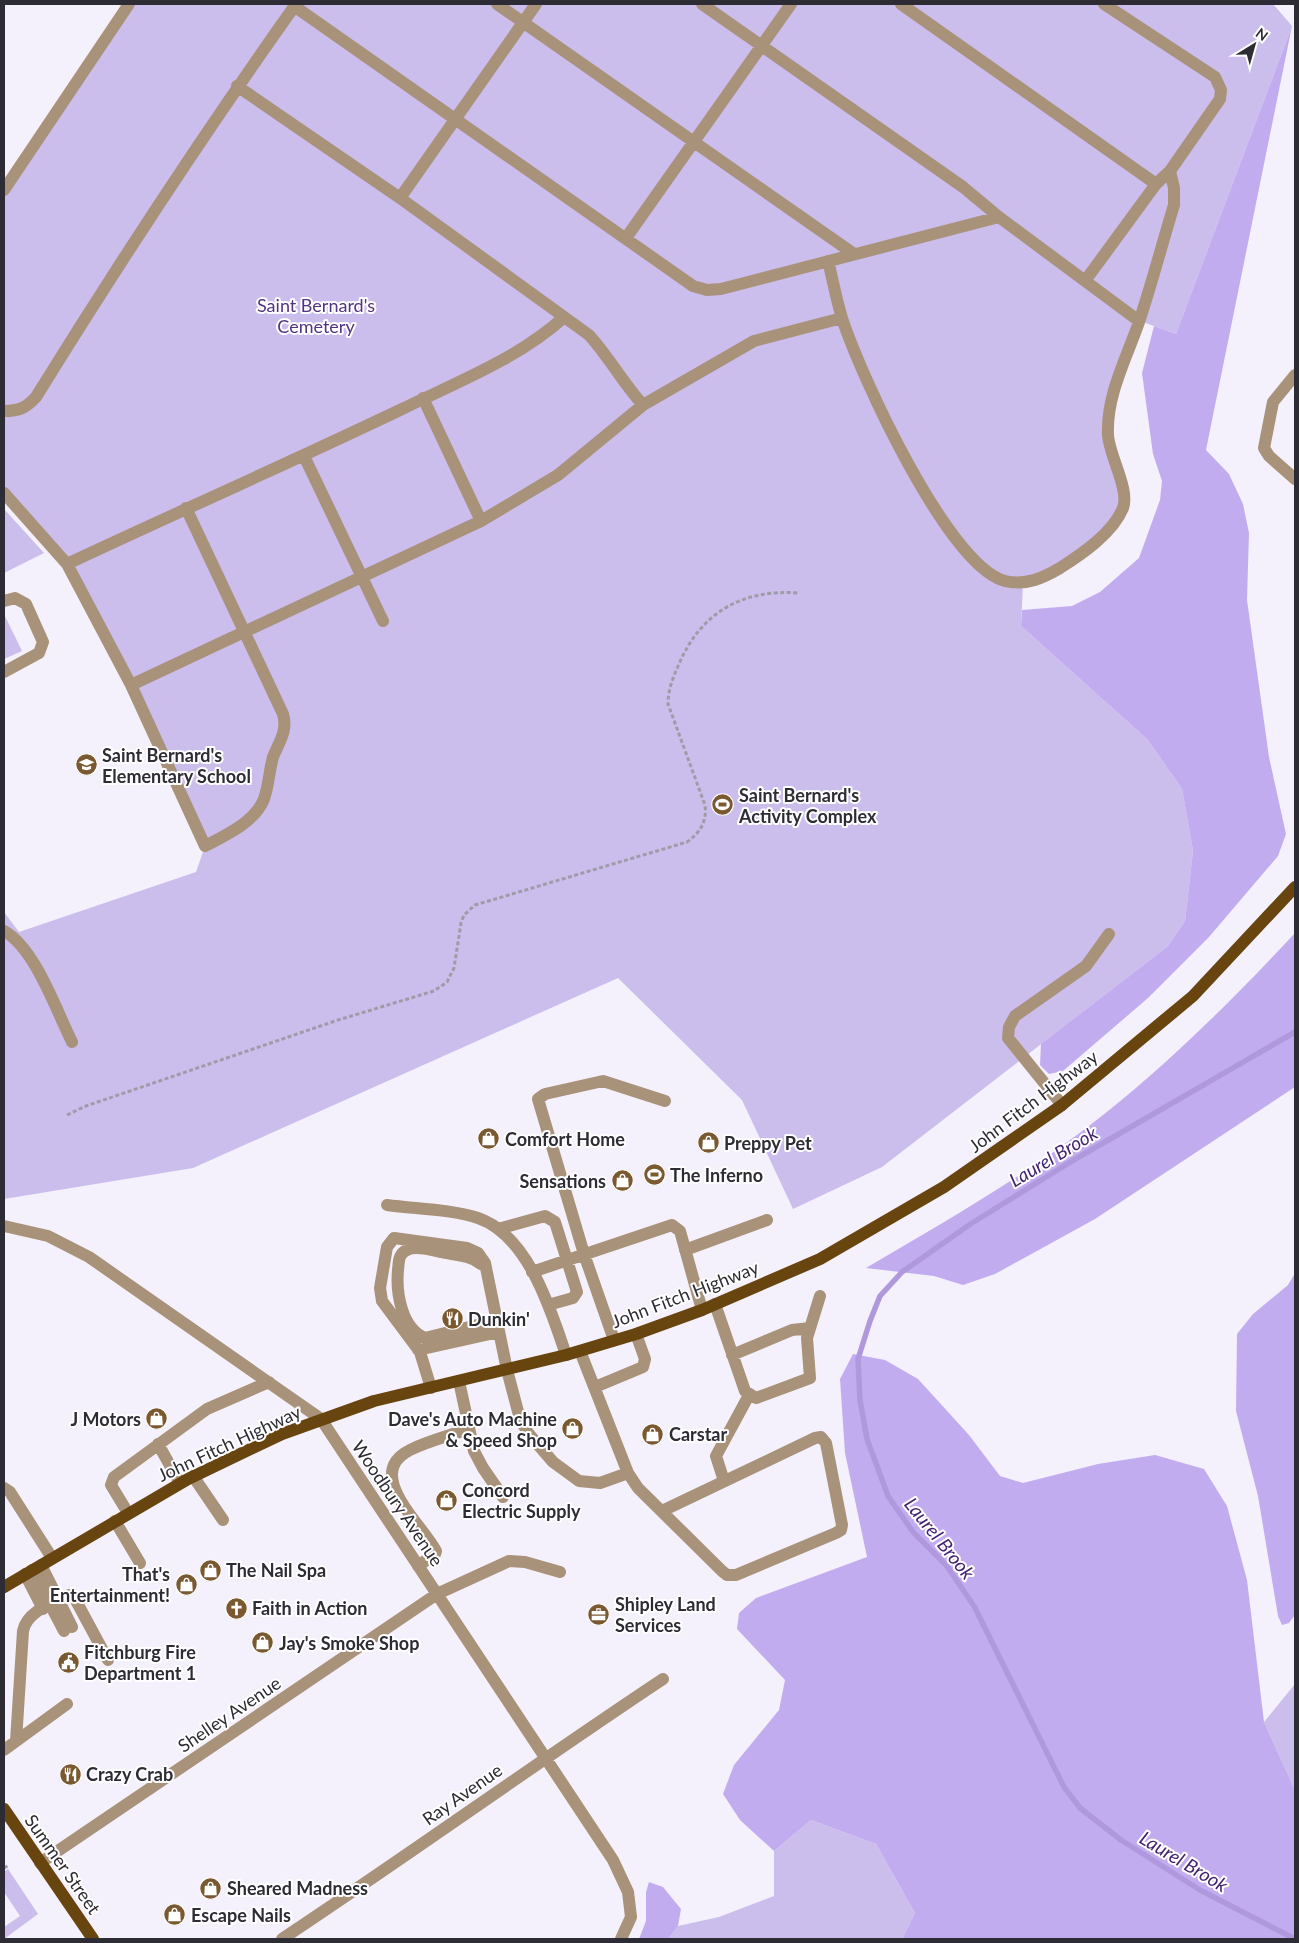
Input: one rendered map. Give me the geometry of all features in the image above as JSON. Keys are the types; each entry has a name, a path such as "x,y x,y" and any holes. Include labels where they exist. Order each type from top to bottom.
{"main road":[{"name":"John Fitch Highway","path":"4,1586 180,1483 261,1443 321,1419 374,1401 566,1355 636,1334 702,1310 828,1254 944,1187 1062,1105 1193,996 1295,887"},
{"name":"Summer Street","path":"4,1809 93,1939"}],"street":[{"path":"4,190 129,4"},
{"path":"497,4 694,140 854,254"},
{"path":"400,198 536,4"},
{"path":"702,4 964,187 999,217 1139,321"},
{"path":"626,238 791,4"},
{"path":"901,4 1156,184"},
{"path":"1086,281 1156,184 1170,171 1220,99 1220,84 1215,77 1104,4"},
{"path":"4,411 17,411 28,406 36,397 105,285 237,86 295,5 693,286 707,290 721,289 999,217"},
{"path":"237,86 400,198 589,336 600,348 622,382 643,405"},
{"path":"828,261 842,318 875,399 899,446 951,533 970,558 987,572 1004,581 1023,582 1038,580 1071,561 1095,542 1113,524 1123,508 1125,499 1111,456 1108,435 1109,416 1112,400 1139,321 1174,205 1174,188 1170,171"},
{"path":"67,564 186,508 304,456 509,356 548,332 564,317"},
{"path":"131,685 481,521 558,475 643,405 754,341 842,318"},
{"path":"1294,379 1273,402 1264,448 1269,456 1295,479"},
{"path":"423,398 481,521"},
{"path":"304,456 383,622"},
{"path":"4,493 67,564 131,685 205,846 242,824 259,809 266,794 274,756 285,728 283,714 186,508"},
{"path":"4,601 15,598 26,604 42,642 39,653 4,672"},
{"path":"4,931 14,938 31,957 72,1042"},
{"path":"1062,1105 1008,1038 1009,1027 1015,1016 1086,966 1109,934"},
{"path":"614,1340 584,1254 538,1099 545,1094 603,1081 665,1101"},
{"path":"387,1205 471,1216 498,1229 512,1243 532,1272 548,1305 566,1355"},
{"path":"498,1229 545,1216 555,1222 576,1295 548,1305"},
{"path":"685,1250 767,1220"},
{"path":"532,1272 672,1225 680,1231 702,1310"},
{"name":"Woodbury Avenue","path":"4,1226 48,1236 89,1257 321,1419 546,1756 613,1860 628,1892 631,1917 621,1939"},
{"path":"430,1388 426,1368 418,1350 382,1301 380,1288 387,1247 391,1240 398,1237 467,1248 474,1251 482,1259 488,1277 507,1370 524,1426 557,1466 579,1481 588,1482 600,1482 628,1473"},
{"path":"488,1277 483,1266 474,1259 415,1248 405,1251 400,1257 397,1292 402,1310 416,1332 425,1338 498,1326"},
{"path":"715,1304 744,1390 756,1398 810,1378 807,1338 820,1296"},
{"path":"418,1350 498,1326"},
{"path":"732,1355 792,1330 810,1328"},
{"path":"595,1387 643,1367 646,1359 636,1334"},
{"path":"580,1351 628,1473 638,1488 722,1571 732,1575 841,1530 841,1520 826,1443 821,1437 815,1438 662,1511"},
{"path":"459,1381 468,1429 479,1461 503,1497"},
{"path":"128,1513 115,1493 112,1481 124,1468 207,1409 269,1382"},
{"path":"724,1481 716,1453 749,1395"},
{"path":"418,1566 435,1554 436,1551 393,1489 391,1470 401,1457 410,1450 468,1429"},
{"path":"158,1444 180,1483"},
{"path":"193,1476 223,1520"},
{"path":"4,1488 10,1492 52,1558"},
{"path":"374,1501 393,1489"},
{"path":"116,1521 140,1563"},
{"name":"Shelley Avenue","path":"40,1863 437,1594 509,1561 525,1562 560,1572"},
{"path":"33,1570 50,1604 64,1631 50,1604 33,1570"},
{"path":"16,1741 24,1627 50,1604 68,1595 74,1596 108,1660"},
{"name":"Ray Avenue","path":"282,1939 364,1884 546,1756 663,1679"},
{"path":"4,1750 67,1704"}],"path":[{"path":"67,1115 86,1106 338,1020 434,991 451,975 461,923 464,915 475,905 687,842 694,837 704,822 705,805 668,704 668,693 682,657 695,634 726,607 760,594 779,591 798,593"},
{"path":"4,1868 9,1865"}],"green space":[{"name":"Saint Bernard's Cemetery","path":"129,4 1273,4 1292,26 1176,334 1140,321 1109,416 1125,499 1095,542 1023,583 1021,626 1148,740 1182,789 1193,851 1185,921 1168,946 882,1167 793,1209 742,1100 618,978 193,1168 4,1199 4,912 19,932 196,872 205,846 67,564 4,493 4,190"},
{"path":"4,509 44,553 4,573"},
{"path":"4,614 22,651 4,659"},
{"path":"1295,1684 1295,1790 1264,1722"},
{"path":"811,1820 876,1844 915,1913 902,1939 668,1939 678,1926 719,1917 774,1896 774,1851"},
{"path":"8,1869 38,1914 4,1939 4,1927 20,1916 4,1892 4,1872"}],"shaded area":[{"path":"1292,26 1206,450 1229,474 1243,504 1249,533 1247,600 1269,757 1286,834 1278,856 1209,937 1148,998 1063,1071 1049,1074 1040,1065 1041,1044 1168,946 1185,921 1193,851 1182,789 1148,740 1021,626 1022,610 1072,606 1100,592 1139,558 1160,500 1162,481 1153,454 1142,373 1154,326 1176,334"},
{"path":"1295,933 1295,1087 1095,1219 995,1274 963,1285 934,1276 866,1268 1002,1186 1081,1132 1165,1063"},
{"path":"1295,1273 1295,1615 1289,1623 1282,1625 1278,1616 1258,1496 1236,1411 1237,1334 1253,1314 1288,1285"},
{"path":"853,1354 885,1360 918,1379 969,1435 1000,1476 1023,1483 1098,1464 1155,1455 1204,1469 1227,1506 1247,1580 1264,1722 1295,1790 1295,1939 902,1939 915,1913 876,1844 811,1820 774,1851 740,1820 723,1794 734,1765 779,1710 785,1680 737,1629 739,1613 756,1598 867,1557 845,1453 840,1379"},
{"path":"649,1882 663,1887 681,1909 678,1926 668,1939 639,1939 646,1921 646,1892"}],"waterway":[{"name":"Laurel Brook","path":"1295,1032 1072,1161 972,1223 902,1272 880,1296 858,1359 860,1400 867,1439 888,1496 913,1532 946,1565 974,1606 1064,1787 1080,1808 1121,1840 1200,1890 1295,1939"}],"place":[{"name":"Saint Bernard's Elementary School","path":"86,765"},
{"name":"Saint Bernard's Activity Complex","path":"723,805"},
{"name":"Comfort Home","path":"489,1139"},
{"name":"Preppy Pet","path":"708,1143"},
{"name":"The Inferno","path":"654,1175"},
{"name":"Sensations","path":"622,1181"},
{"name":"Dunkin'","path":"452,1319"},
{"name":"J Motors","path":"157,1419"},
{"name":"Dave's Auto Machine & Speed Shop","path":"573,1429"},
{"name":"Carstar","path":"653,1434"},
{"name":"Concord Electric Supply","path":"446,1500"},
{"name":"The Nail Spa","path":"210,1570"},
{"name":"That's Entertainment!","path":"186,1584"},
{"name":"Faith in Action","path":"236,1608"},
{"name":"Shipley Land Services","path":"599,1614"},
{"name":"Jay's Smoke Shop","path":"263,1643"},
{"name":"Fitchburg Fire Department 1","path":"68,1662"},
{"name":"Crazy Crab","path":"70,1774"},
{"name":"Sheared Madness","path":"211,1888"},
{"name":"Escape Nails","path":"175,1915"}]}
